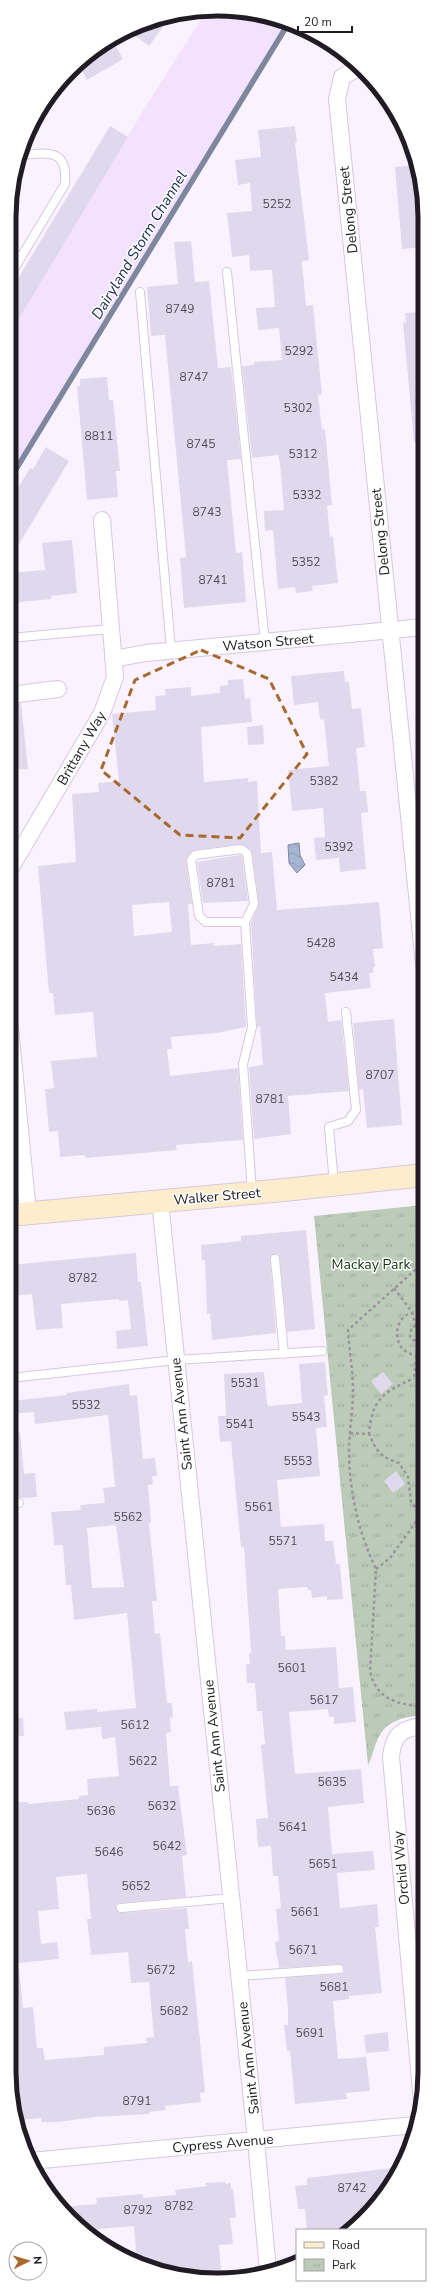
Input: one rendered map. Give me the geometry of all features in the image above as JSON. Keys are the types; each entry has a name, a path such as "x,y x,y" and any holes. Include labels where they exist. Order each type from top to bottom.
{"main road":[{"name":"Walker Street","path":"19,1214 252,1193 418,1176"}],"street":[{"name":"Delong Street","path":"354,70 342,77 337,99 389,631 418,908"},
{"name":"Brittany Way","path":"16,859 102,713 115,677 102,520"},
{"name":"Watson Street","path":"113,659 171,650 418,628"},
{"path":"16,694 58,689"},
{"path":"16,1152 19,1214"},
{"name":"Saint Ann Avenue","path":"160,1201 268,2266"},
{"name":"Orchid Way","path":"418,1726 412,1727 400,1733 393,1742 391,1757 418,2057"},
{"name":"Cypress Avenue","path":"37,2160 411,2125"}],"lane":[{"path":"16,266 65,184 66,170 59,158 48,152 26,155"},
{"path":"16,257 22,256"},
{"path":"227,272 265,642"},
{"path":"140,292 171,650"},
{"path":"16,637 110,629"},
{"path":"245,922 206,922 199,916 191,860 195,855 241,849 247,852 254,904 245,922 252,1027 243,1064 252,1193"},
{"path":"334,1184 329,1127 348,1121 356,1110 346,1012"},
{"path":"275,1259 284,1354"},
{"path":"16,1377 176,1360 322,1351"},
{"path":"121,1908 231,1898"},
{"path":"239,1976 340,1968"}],"path":[{"path":"418,1267 348,1330 352,1360 353,1391 350,1433 350,1466 354,1498 362,1532 376,1569 371,1657 372,1680 378,1691 386,1698 397,1704 418,1706"},
{"path":"394,1288 412,1312 416,1326 412,1327 410,1336 413,1340 418,1341 414,1378"},
{"path":"416,1355 405,1351 400,1346 396,1333 401,1320 412,1312 418,1312"},
{"path":"418,1380 414,1378 391,1389 380,1398 370,1419 369,1433 375,1449 386,1459 399,1463 408,1477 411,1502 418,1510"},
{"path":"350,1433 369,1433"},
{"path":"376,1569 390,1558 418,1520"}],"highlighted area":[{"path":"201,650 269,679 307,754 240,838 180,835 101,770 135,680"}],"shaded area":[{"path":"203,16 230,16 256,20 282,27 16,465 16,322 144,109"}],"green space":[{"name":"Mackay Park","path":"418,1206 418,1716 396,1721 385,1728 380,1734 368,1765 314,1216"}],"water":[{"path":"299,843 300,855 305,865 297,873 289,863 288,845"}],"building":[{"path":"166,23 149,46 133,34"},
{"path":"115,44 123,59 87,80 81,69"},
{"path":"110,126 128,137 16,324 16,282"},
{"path":"295,126 297,142 295,143 309,260 302,261 306,306 313,305 322,394 318,395 322,430 325,429 332,505 327,506 330,537 333,536 338,583 312,586 313,591 296,593 295,587 278,589 273,530 265,531 264,511 284,510 280,464 278,455 252,458 242,366 254,365 254,362 282,360 279,328 258,330 256,308 275,307 272,270 250,271 249,255 232,257 227,213 252,211 250,183 238,185 235,160 261,157 258,130"},
{"path":"411,165 418,204 418,248 402,249 395,167"},
{"path":"191,241 195,282 209,281 218,368 231,367 241,459 227,460 236,553 242,552 246,602 184,608 180,558 186,557 165,335 151,336 147,287 178,284 174,242"},
{"path":"418,312 418,442 414,442 403,323 406,322 405,313"},
{"path":"107,377 109,400 113,400 120,471 116,471 118,497 87,500 77,386 80,386 80,379"},
{"path":"46,447 69,461 16,549 16,491 30,468 33,469"},
{"path":"72,540 77,593 51,596 52,599 16,602 16,572 45,570 42,543"},
{"path":"344,671 345,682 349,682 352,709 361,708 365,747 356,748 360,791 366,791 368,812 361,813 366,869 340,872 339,858 316,860 314,838 325,837 323,808 292,811 288,770 329,766 324,719 320,720 318,702 294,705 291,676"},
{"path":"243,679 245,699 250,698 252,722 201,727 204,782 248,778 248,782 257,781 261,853 272,852 277,910 379,902 383,948 373,949 375,967 373,967 373,973 369,973 371,988 325,993 328,1022 341,1020 349,1091 288,1096 291,1134 254,1139 249,1067 263,1065 260,1026 257,1027 251,923 259,904 252,852 250,848 241,844 194,850 186,860 192,904 188,904 191,945 214,943 214,946 241,944 246,1027 216,1033 171,1037 172,1049 167,1049 170,1076 238,1068 243,1140 176,1145 177,1150 86,1158 85,1155 60,1157 58,1131 49,1132 45,1089 54,1088 51,1061 97,1057 93,1012 55,1015 53,993 49,993 38,866 76,862 72,794 99,792 98,783 119,781 112,714 156,710 155,696 166,695 165,689 191,687 191,696 220,693 220,686 228,685 228,680","holes":["169,902 172,932 134,936 132,905"]},
{"path":"16,703 21,703 28,769 16,770"},
{"path":"263,725 264,744 248,745 247,727"},
{"path":"240,855 242,856 248,901 203,903 197,862"},
{"path":"394,1019 402,1125 367,1128 363,1089 359,1090 353,1023"},
{"path":"306,1230 315,1329 287,1332 280,1258 278,1254 274,1254 270,1260 276,1333 212,1340 210,1313 207,1314 205,1260 202,1260 201,1245 241,1241 241,1236"},
{"path":"136,1253 138,1282 141,1282 148,1346 117,1349 116,1331 131,1329 128,1300 119,1301 119,1299 61,1304 63,1328 36,1330 32,1294 16,1295 16,1264"},
{"path":"325,1362 328,1395 324,1396 327,1427 316,1428 320,1476 277,1480 281,1527 324,1524 325,1541 333,1541 336,1564 340,1564 343,1599 327,1600 327,1596 312,1598 311,1590 308,1590 307,1587 278,1589 281,1636 285,1636 286,1650 336,1647 339,1688 353,1687 356,1722 334,1724 334,1716 329,1717 328,1709 289,1712 295,1774 361,1769 364,1803 328,1807 332,1854 373,1851 375,1870 337,1873 340,1908 377,1904 379,1927 375,1927 382,1993 349,1996 349,1999 333,2001 338,2059 366,2057 370,2091 346,2093 347,2099 295,2104 290,2051 287,2051 284,2025 288,2025 285,1978 339,1974 344,1972 344,1968 339,1964 279,1968 275,1942 279,1941 276,1909 281,1908 278,1876 273,1876 271,1846 258,1847 256,1819 268,1818 261,1745 265,1744 262,1711 257,1711 255,1683 247,1683 246,1664 250,1664 249,1654 251,1653 244,1547 241,1548 231,1441 220,1442 218,1416 226,1416 224,1374 264,1372 267,1404 269,1406 302,1403 299,1364"},
{"path":"383,1372 393,1384 381,1394 371,1381"},
{"path":"129,1384 130,1396 137,1395 143,1459 155,1458 157,1476 152,1476 153,1484 148,1485 151,1522 149,1523 157,1601 152,1601 155,1634 160,1633 167,1703 172,1703 173,1717 170,1718 171,1732 166,1733 170,1786 178,1786 187,1855 182,1856 186,1897 120,1903 116,1905 116,1909 122,1913 187,1908 189,1929 185,1929 188,1962 192,1961 205,2092 200,2093 201,2102 165,2106 166,2110 149,2112 149,2114 42,2122 41,2118 22,2120 20,2111 16,2085 16,1968 19,1968 23,2008 33,2007 37,2048 43,2048 45,2060 104,2055 104,2047 147,2043 146,2038 154,2037 149,1982 131,1983 128,1952 91,1955 87,1919 91,1919 87,1874 56,1877 59,1909 38,1911 41,1944 57,1942 59,1959 16,1963 16,1803 28,1802 29,1804 79,1799 79,1796 88,1795 87,1779 119,1776 115,1737 102,1739 101,1727 66,1730 64,1712 97,1709 97,1712 136,1708 127,1613 74,1620 71,1585 66,1585 63,1545 54,1545 51,1512 81,1510 80,1505 105,1503 103,1488 115,1487 108,1415 35,1424 34,1412 16,1414 16,1400 67,1395 67,1393","holes":["116,1525 124,1587 92,1588 87,1528"]},
{"path":"16,1432 20,1432 24,1474 35,1473 37,1497 21,1498 17,1497"},
{"path":"396,1471 405,1484 393,1493 384,1481"},
{"path":"16,1718 23,1718 24,1736 16,1737"},
{"path":"388,2032 389,2051 366,2053 364,2035"},
{"path":"393,2168 384,2184 368,2205 342,2229 307,2229 305,2209 298,2209 295,2186 307,2185 307,2178"},
{"path":"205,2183 231,2183 231,2189 233,2189 236,2216 235,2218 230,2218 233,2244 219,2245 221,2270 198,2272 165,2266 140,2258 136,2256 134,2226 93,2229 68,2207 97,2204 96,2198 143,2194 143,2198 176,2195 175,2190 206,2186"}],"waterway":[{"name":"Dairyland Storm Channel","path":"16,469 285,28"}]}
